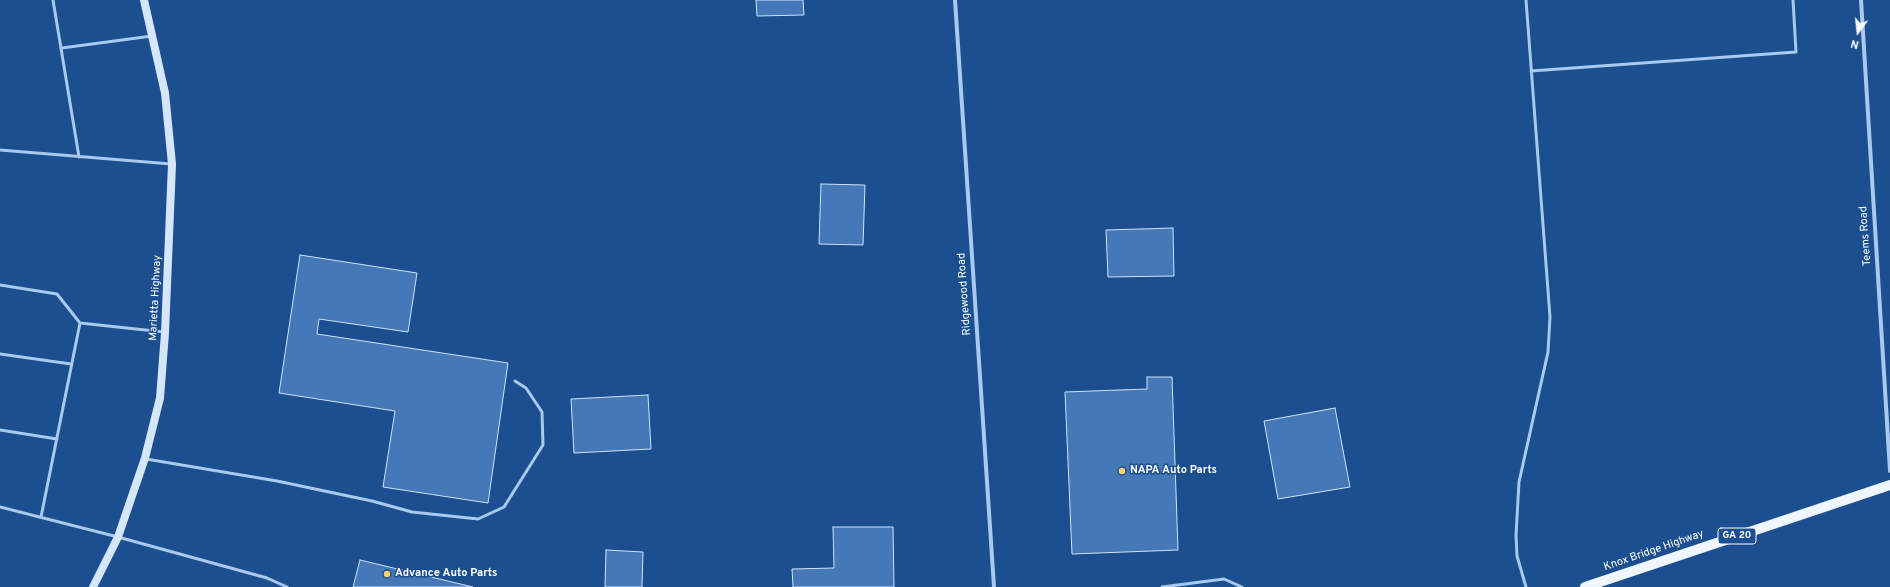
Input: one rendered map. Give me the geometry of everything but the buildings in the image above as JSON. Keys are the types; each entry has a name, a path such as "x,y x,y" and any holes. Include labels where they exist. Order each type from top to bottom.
{"main road":[{"name":"Marietta Highway","path":"93,587 118,537 145,458 160,398 166,333 172,164 165,93 144,0"},
{"name":"Knox Bridge Highway","path":"1585,587 1890,485"}],"street":[{"name":"Ridgewood Road","path":"954,0 994,587"},
{"name":"Teems Road","path":"1860,0 1890,471"}],"lane":[{"path":"53,0 79,157"},
{"path":"1526,0 1550,317 1548,352 1519,482 1516,535 1517,556 1526,587"},
{"path":"1531,71 1796,52 1793,0"},
{"path":"62,48 152,36"},
{"path":"0,150 172,164"},
{"path":"0,285 57,294 80,323 166,333"},
{"path":"41,517 80,323"},
{"path":"0,354 71,364"},
{"path":"145,458 277,481 372,501 412,512 478,518 504,507 543,445 542,412 526,388 515,381"},
{"path":"0,430 57,438"},
{"path":"0,507 118,537 267,578 287,587"},
{"path":"1162,587 1224,579 1242,587"}],"place":[{"name":"NAPA Auto Parts","path":"1122,471"},
{"name":"Advance Auto Parts","path":"387,574"}]}
